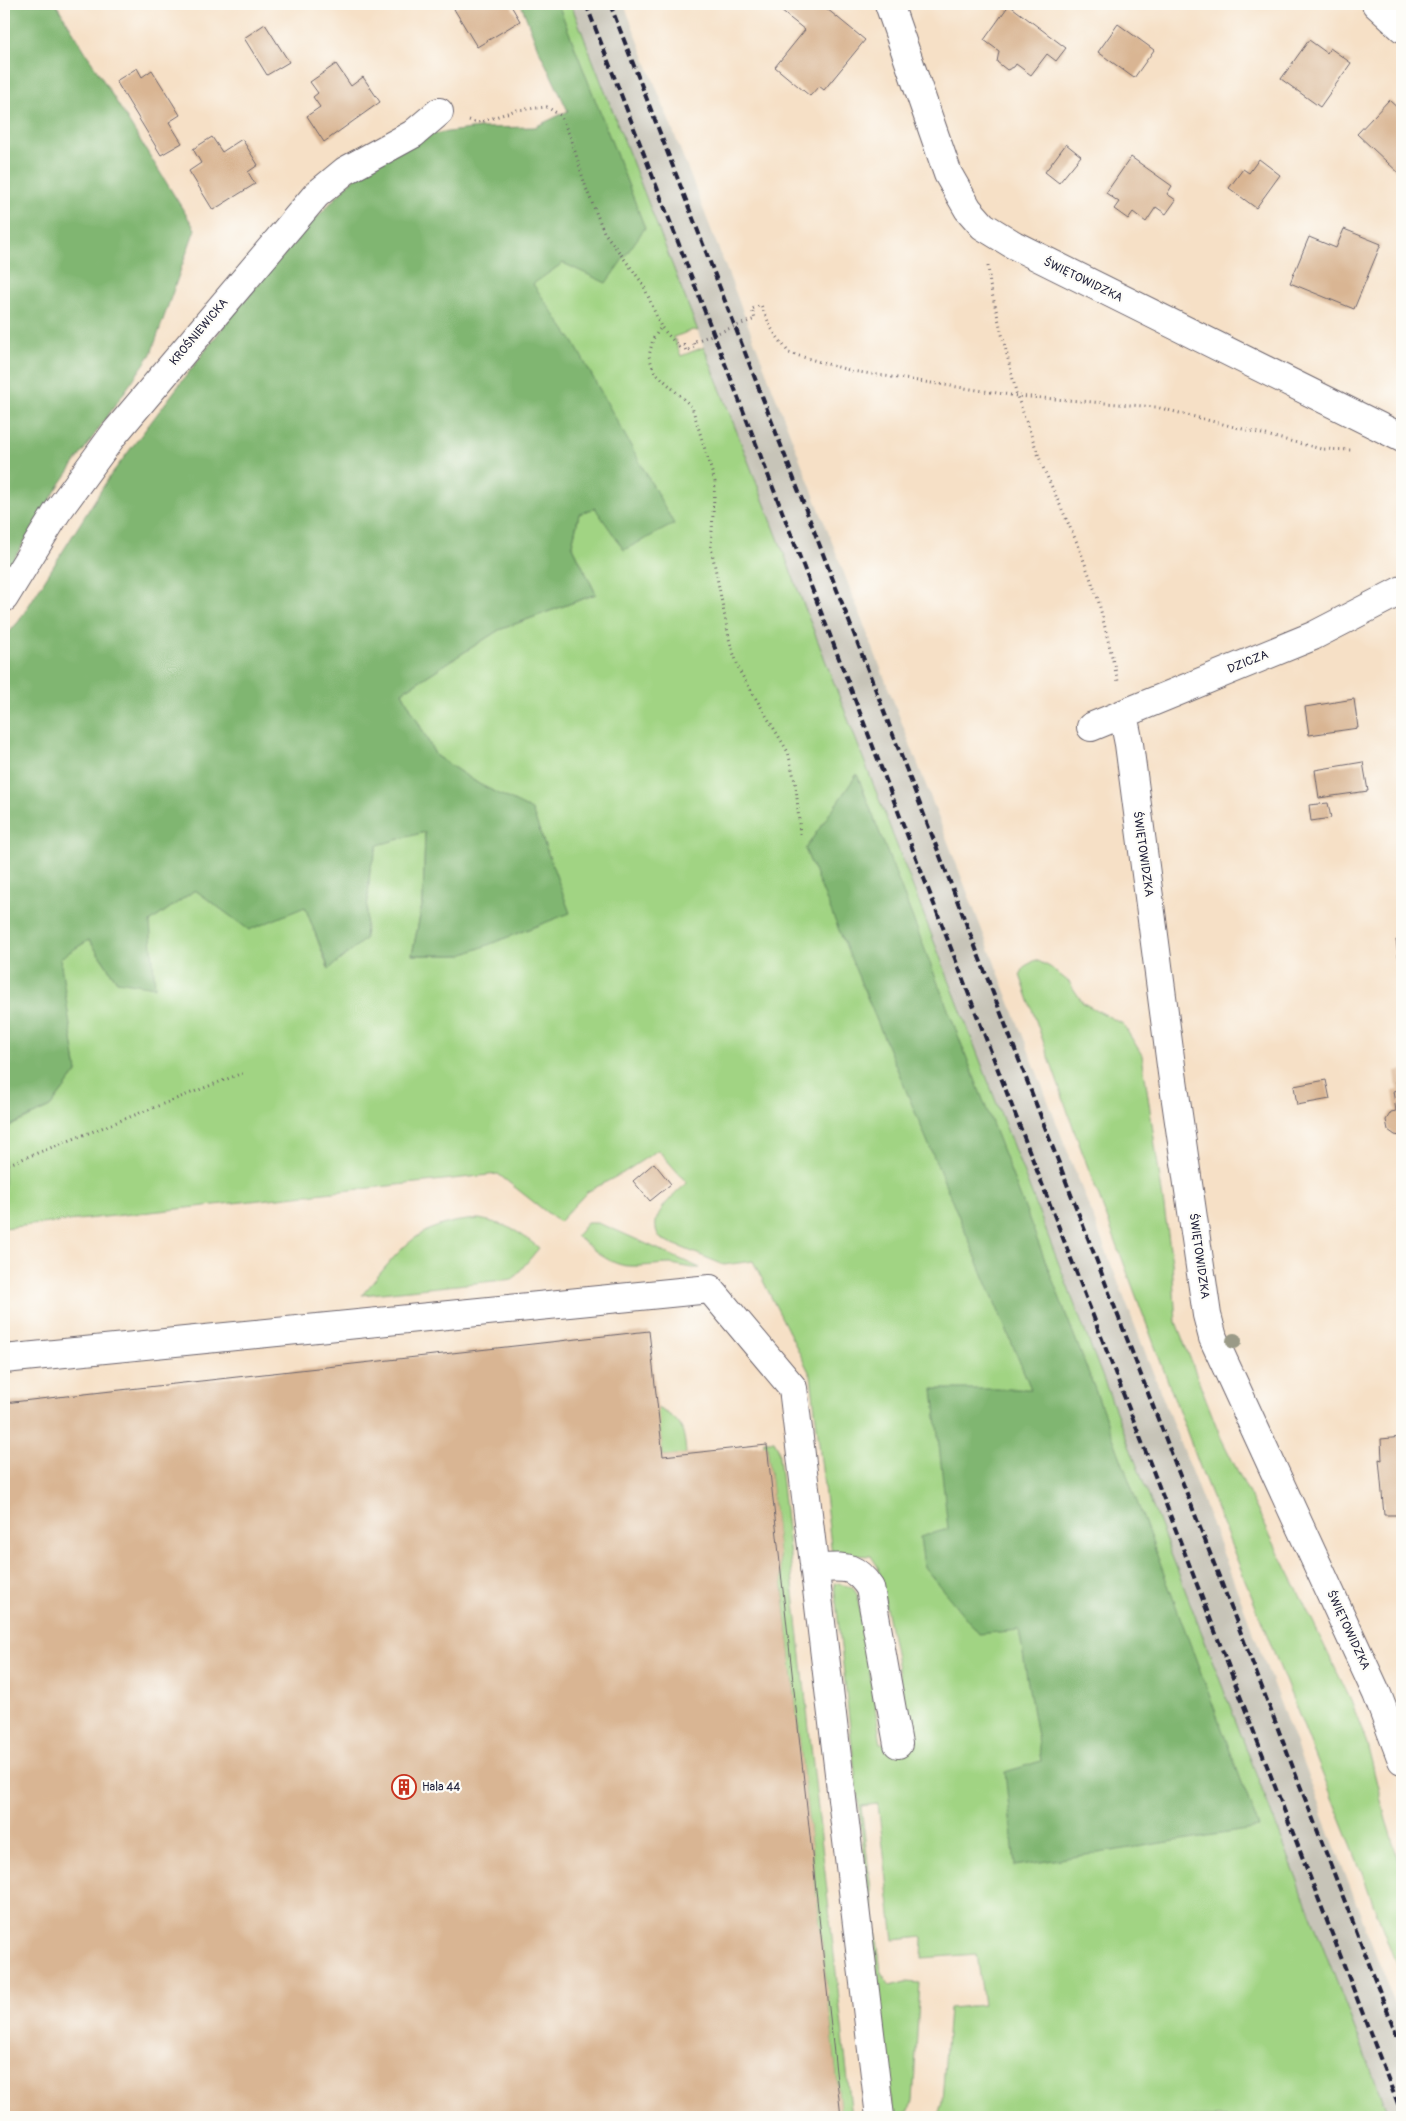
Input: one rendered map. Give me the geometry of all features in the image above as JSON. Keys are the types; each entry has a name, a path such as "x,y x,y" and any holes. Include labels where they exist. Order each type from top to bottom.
{"street":[{"name":"ŚWIĘTOWIDZKA","path":"890,4 948,174 968,209 983,226 1014,245 1402,438"},
{"path":"1376,4 1402,28"},
{"name":"KROŚNIEWICKA","path":"4,598 57,512 114,434 316,195 345,171 413,134 440,112"},
{"name":"DZICZA","path":"1091,727 1313,636 1402,590"},
{"name":"ŚWIĘTOWIDZKA","path":"1123,714 1129,744 1171,1064 1209,1323 1213,1338 1377,1694 1402,1760"},
{"path":"4,1359 710,1289 792,1388 880,2117"},
{"path":"814,1568 849,1568 862,1575 870,1588 898,1744"}],"path":[{"path":"440,112 478,123 516,110 547,107 560,115 571,138 586,188 604,232 643,284 661,327 679,347 684,346 686,351 695,347 693,342 755,319 752,309 761,305 771,328 789,353 852,371 1017,396 1156,406 1321,449 1357,450"},
{"path":"983,226 990,285 1017,396 1042,465 1078,545 1098,599 1121,694 1123,714"},
{"path":"661,327 653,339 648,356 654,372 692,408 715,482 712,547 730,644 740,672 788,752 796,786 800,834"},
{"path":"4,1166 245,1072"}],"shaded area":[{"path":"571,4 624,4 1241,1600 1402,2023 1402,2117 1389,2117"}],"green space":[{"path":"4,4 56,4 195,229 151,354 58,487 4,575"},
{"path":"521,4 558,4 645,228 606,283 563,263 533,284 574,343 674,524 624,550 595,508 579,514 572,545 596,594 499,630 402,692 436,756 479,784 532,810 570,913 462,955 412,955 423,901 425,832 378,845 370,869 365,939 329,969 305,907 249,930 195,890 150,922 155,987 117,981 89,940 60,958 77,1072 50,1107 4,1129 4,638 19,621 110,476 230,318 304,231 362,170 432,134 479,128 535,127 568,111 537,46"},
{"path":"523,4 571,4 698,331 693,330 674,337 681,356 704,347 1389,2117 938,2117 942,2101 949,2008 984,2005 977,1954 922,1958 923,1937 894,1940 878,1804 861,1806 881,1972 890,1986 905,1982 920,1983 913,2102 903,2114 893,2117 834,1583 852,1587 857,1594 881,1744 909,1748 910,1729 878,1567 871,1556 832,1554 811,1376 753,1261 724,1265 661,1239 656,1224 658,1216 674,1195 687,1183 658,1150 623,1173 587,1192 559,1222 498,1174 4,1228 4,1129 50,1107 77,1072 59,958 89,940 117,981 150,922 195,890 250,929 305,906 328,968 365,939 370,869 378,844 425,832 423,901 412,955 462,955 479,784 436,756 402,692 499,630 596,594 572,545 579,514 595,507 533,284 570,112"},
{"path":"857,774 1096,1392 1259,1828 1015,1866 1005,1772 1041,1761 1019,1630 979,1634 924,1567 920,1537 948,1529 933,1389 1031,1389 805,849"},
{"path":"1036,960 1050,967 1069,982 1083,1003 1123,1024 1142,1055 1172,1262 1176,1322 1221,1438 1351,1701 1366,1740 1386,1820 1402,1871 1402,1980 1360,1868 1200,1467 1077,1138 1020,975 1025,966"},
{"path":"479,1219 512,1229 539,1248 513,1279 362,1295 388,1264 411,1241 438,1226"},
{"path":"587,1223 597,1223 611,1228 700,1268 670,1264 635,1266 615,1263 602,1256 576,1236"},
{"path":"657,1408 677,1421 683,1431 686,1454 663,1456"},
{"path":"764,1441 774,1441 778,1448 852,2117 841,2117 767,1445 764,1445"}],"building":[{"path":"382,4 393,4 384,9"},
{"path":"462,4 510,4 520,21 477,47 454,9"},
{"path":"787,4 821,4 865,40 824,90 819,86 810,96 775,67 805,30 781,11"},
{"path":"1009,5 1066,48 1056,61 1047,54 1031,75 1016,64 1007,70 997,62 999,51 984,40"},
{"path":"265,24 289,62 267,75 244,38"},
{"path":"1118,24 1154,50 1134,78 1098,52"},
{"path":"1309,40 1327,53 1330,48 1351,63 1320,107 1281,79"},
{"path":"336,64 351,86 363,77 380,102 324,142 307,116 320,107 313,97 318,93 310,82"},
{"path":"137,68 142,77 152,70 180,115 169,122 182,143 161,155 116,81"},
{"path":"1389,100 1402,112 1402,176 1357,134"},
{"path":"212,137 222,152 242,139 258,165 248,172 255,184 213,210 189,171 201,163 193,149"},
{"path":"1066,144 1081,156 1059,183 1045,172"},
{"path":"1131,157 1172,186 1167,194 1176,200 1166,214 1156,207 1146,222 1133,212 1128,219 1114,209 1119,202 1106,193"},
{"path":"1259,159 1280,175 1256,208 1229,188 1243,169 1249,173"},
{"path":"1344,229 1381,244 1354,309 1290,283 1309,237 1336,248"},
{"path":"1354,699 1358,728 1309,735 1305,707"},
{"path":"1363,762 1368,791 1319,798 1315,770"},
{"path":"1328,803 1331,818 1311,821 1309,805"},
{"path":"1402,939 1402,976 1401,976 1396,940"},
{"path":"1402,1070 1401,1141 1400,1136 1388,1130 1386,1120 1391,1112 1396,1111 1393,1091 1397,1090 1395,1071"},
{"path":"1326,1080 1330,1099 1297,1105 1294,1086"},
{"path":"654,1163 671,1184 650,1201 633,1181"},
{"name":"Hala 44","path":"649,1331 663,1456 767,1445 841,2117 4,2117 4,1403"},
{"path":"1402,1437 1402,1515 1384,1515 1379,1459 1382,1460 1381,1439"}],"railway":[{"path":"586,4 1402,2115"},
{"path":"610,4 1402,2049"}],"place":[{"name":"Hala 44","path":"404,1787"}]}
